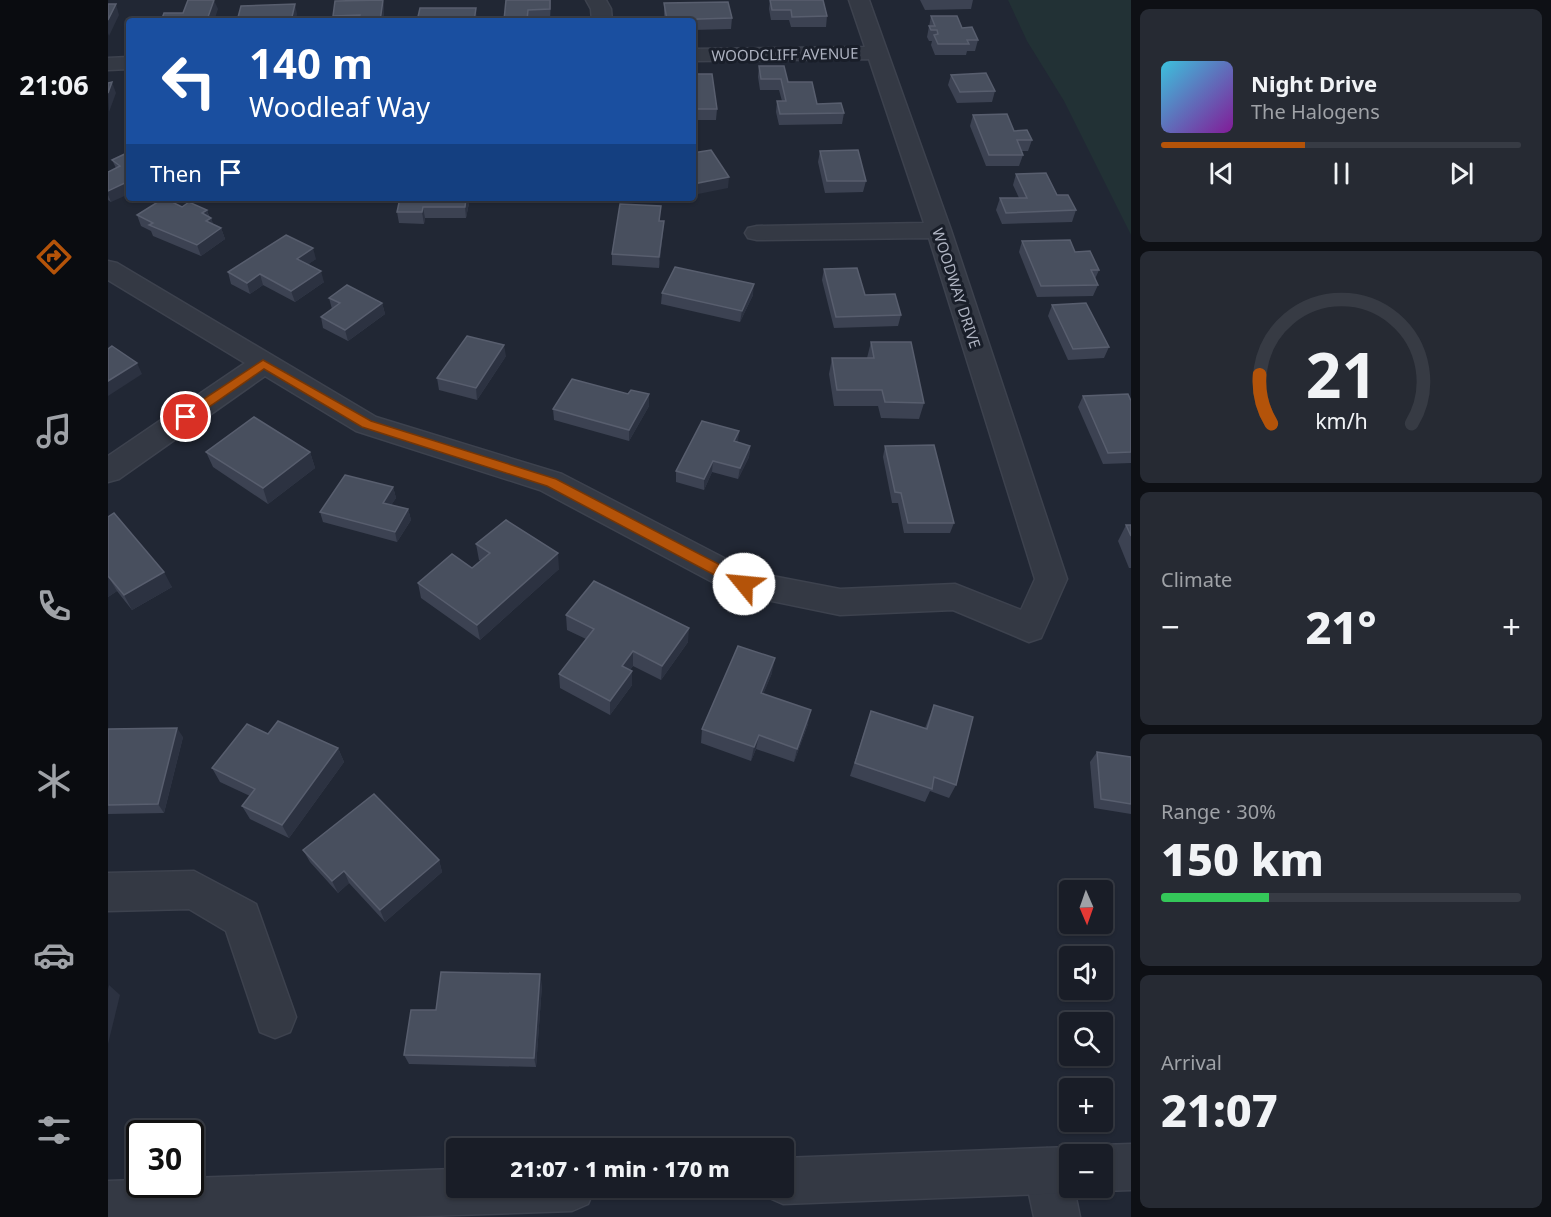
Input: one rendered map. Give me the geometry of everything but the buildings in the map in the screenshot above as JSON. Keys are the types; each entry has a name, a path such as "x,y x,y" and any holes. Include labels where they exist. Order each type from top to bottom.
{"street":[{"path":"596,0 601,9 602,18"},
{"name":"WOODWAY DRIVE","path":"263,363 366,424 551,482 744,584 840,602 955,597 1029,628 1051,579 939,230 859,0"},
{"name":"WOODCLIFF AVENUE","path":"696,55 877,53"},
{"path":"108,64 126,63"},
{"path":"757,233 939,230"},
{"path":"108,269 263,363 108,471"},
{"path":"108,892 194,890 242,918 275,1017"},
{"path":"1113,1168 1131,1167"},
{"path":"794,1180 1058,1171 1057,1217"},
{"path":"108,1204 446,1192"}],"shaded area":[{"path":"1008,0 1131,0 1131,235 1064,101 1027,41"}],"route":[{"path":"186,417 263,363 366,424 551,482 744,584"}]}
